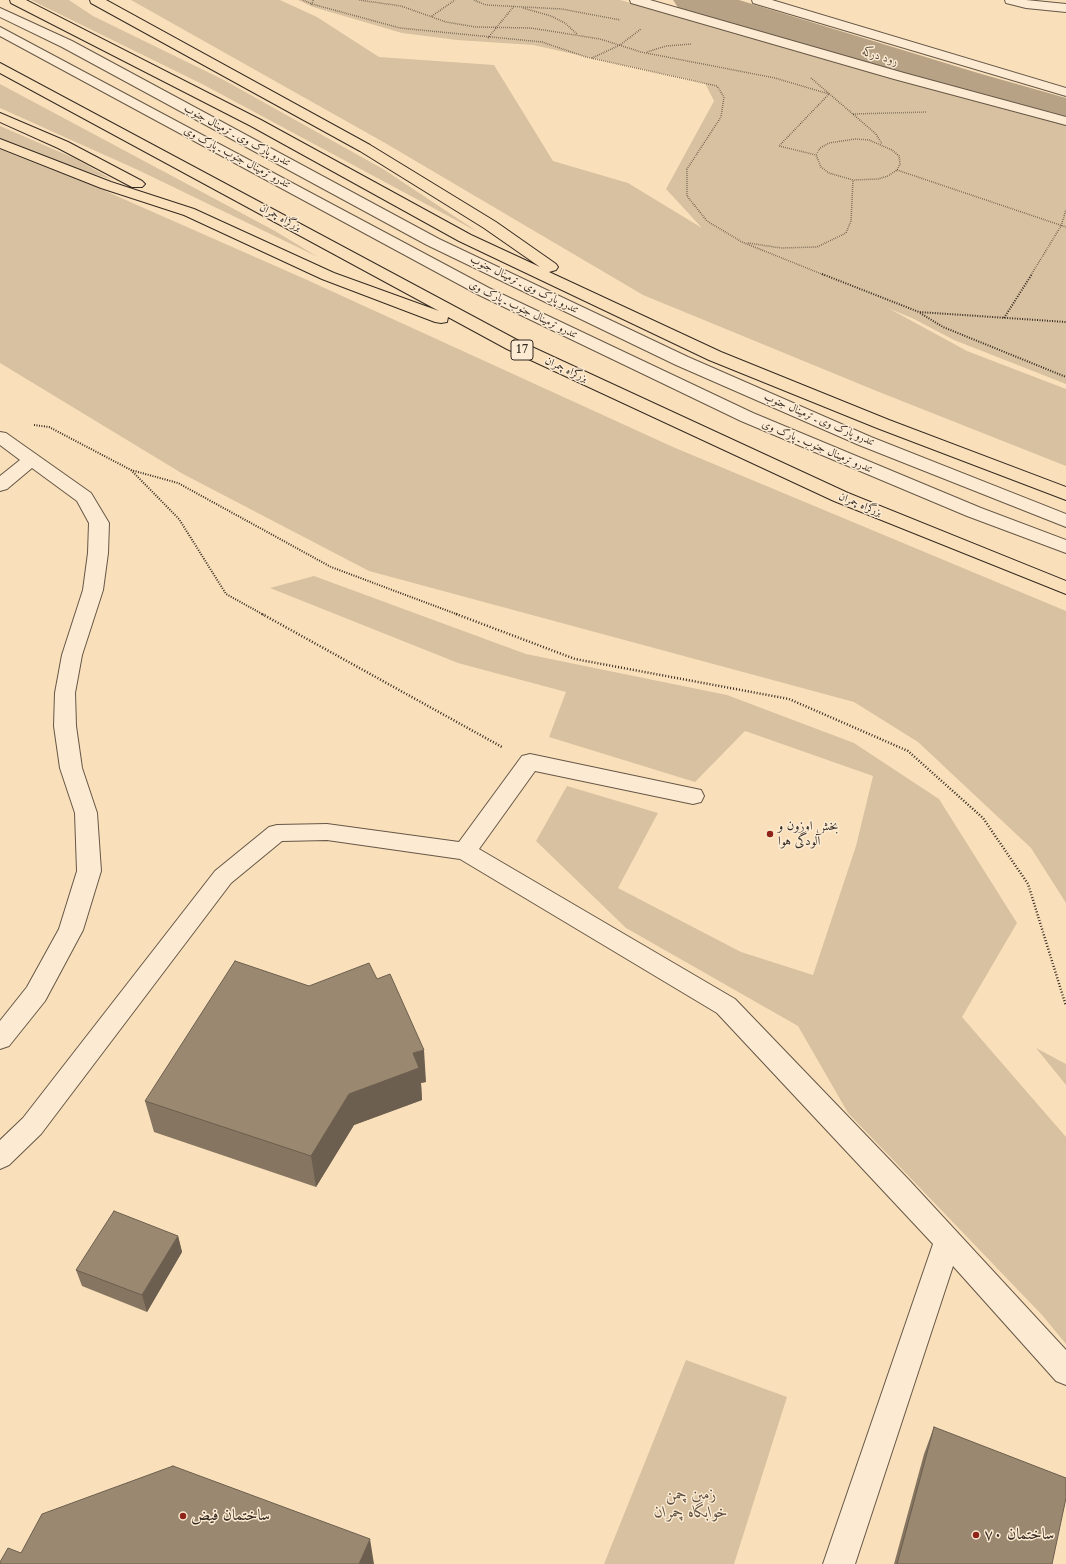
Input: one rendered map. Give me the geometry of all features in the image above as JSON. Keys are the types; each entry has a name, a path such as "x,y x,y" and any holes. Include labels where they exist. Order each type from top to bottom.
{"highway":[{"path":"16,0 256,123 465,238 715,356 883,424 1066,494"},
{"path":"96,0 365,148 490,225 599,301"},
{"name":"بزرگراه چمران","path":"0,67 513,345 841,497 1066,588"},
{"path":"0,117 64,145 189,212 328,276 513,345"},
{"path":"0,143 106,185 189,212"}],"street":[{"path":"636,0 1066,121"},
{"path":"669,9 683,0"},
{"path":"758,0 1066,92"},
{"path":"1011,0 1026,4 1056,5"},
{"name":"تندرو پارک وی ـ ترمینال جنوب","path":"0,12 67,44 433,242 682,361 865,441 1066,521"},
{"name":"تندرو ترمینال جنوب ـ پارک وی","path":"0,31 484,291 636,365 747,418 974,512 1066,547"},
{"path":"0,437 84,497 99,523 98,553 93,590 72,655 65,693 65,726 71,768 86,813 89,871 70,930 36,994 0,1039"},
{"path":"0,485 31,460"},
{"path":"466,851 530,762 692,796"},
{"path":"0,1157 32,1126 223,877 277,833 327,832 466,851 726,1006 948,1241 1066,1371"},
{"path":"839,1564 948,1241"}],"path":[{"path":"303,0 312,4 400,28 488,38 542,42 592,59 717,86 724,97 721,117 687,169 687,196 707,221 742,242 919,312 943,327 1066,377"},
{"path":"312,4 313,0"},
{"path":"359,0 401,6 446,22 476,27 531,28 577,35 646,52 742,70 830,94"},
{"path":"431,16 455,0"},
{"path":"488,38 514,6 551,16 565,23 577,35"},
{"path":"592,59 620,45 646,25"},
{"path":"646,52 666,46 698,43"},
{"path":"805,74 876,134 882,144"},
{"path":"816,155 779,146 830,94"},
{"path":"854,139 882,144 899,156 900,164 897,170 888,176 878,179 852,180 829,173 821,167 817,161 816,155 820,148 829,143 854,139"},
{"path":"897,170 1066,227"},
{"path":"742,242 782,248 817,247 838,238 846,233 851,221 852,180"},
{"path":"1004,318 1061,226 1066,210"},
{"path":"919,312 1066,322"},
{"path":"28,424 49,427 131,470 178,483 331,567 575,659 789,699 908,751 983,818 1028,884 1066,1006"},
{"path":"131,470 179,519 226,594 530,762"}],"green space":[{"path":"31,0 69,0 93,16 222,79 383,169 478,232 204,85"},
{"path":"131,0 280,0 317,17 379,57 494,65 553,161 628,183 702,228 666,189 714,101 705,83 533,45 457,40 402,33 313,7 298,0 620,0 1066,125 1066,384 954,340 914,319 888,308 967,351 1066,389 1066,466 879,392 643,295 385,143"},
{"path":"0,84 275,231 318,257 138,170 0,108"},
{"path":"0,126 76,159 113,180 67,165 0,138"},
{"path":"0,148 94,186 305,279 673,447 1066,611 1066,903 1031,848 918,742 854,702 369,571 183,474 0,363"},
{"path":"314,576 526,654 727,695 854,743 939,799 1017,923 962,1017 1066,1137 1066,1344 1042,1315 848,1113 798,1026 626,928 536,841 567,786 658,813 618,888 741,952 813,975 856,846 873,776 745,731 695,782 549,737 566,692 458,663 270,588"},
{"path":"1036,1048 1066,1064 1066,1085"},
{"name":"زمین چمن خوابگاه چمران","path":"686,1360 787,1397 734,1564 604,1564"}],"building":[{"path":"235,961 309,986 369,963 377,979 390,974 424,1050 413,1053 419,1068 349,1094 311,1156 145,1101"},
{"path":"114,1211 178,1236 142,1295 76,1270"},
{"name":"ساختمان ۷۰","path":"934,1427 1066,1478 1066,1498 1052,1564 897,1564"},
{"path":"173,1466 370,1539 359,1564 0,1564 8,1548 21,1553 42,1514"}],"waterway":[{"name":"رود درکه","path":"694,0 962,83 1066,112"}],"place":[{"name":"بخش اوزون و آلودگی هوا","path":"770,834"},
{"name":"ساختمان فیض","path":"183,1516"},
{"name":"ساختمان ۷۰","path":"976,1535"}]}
